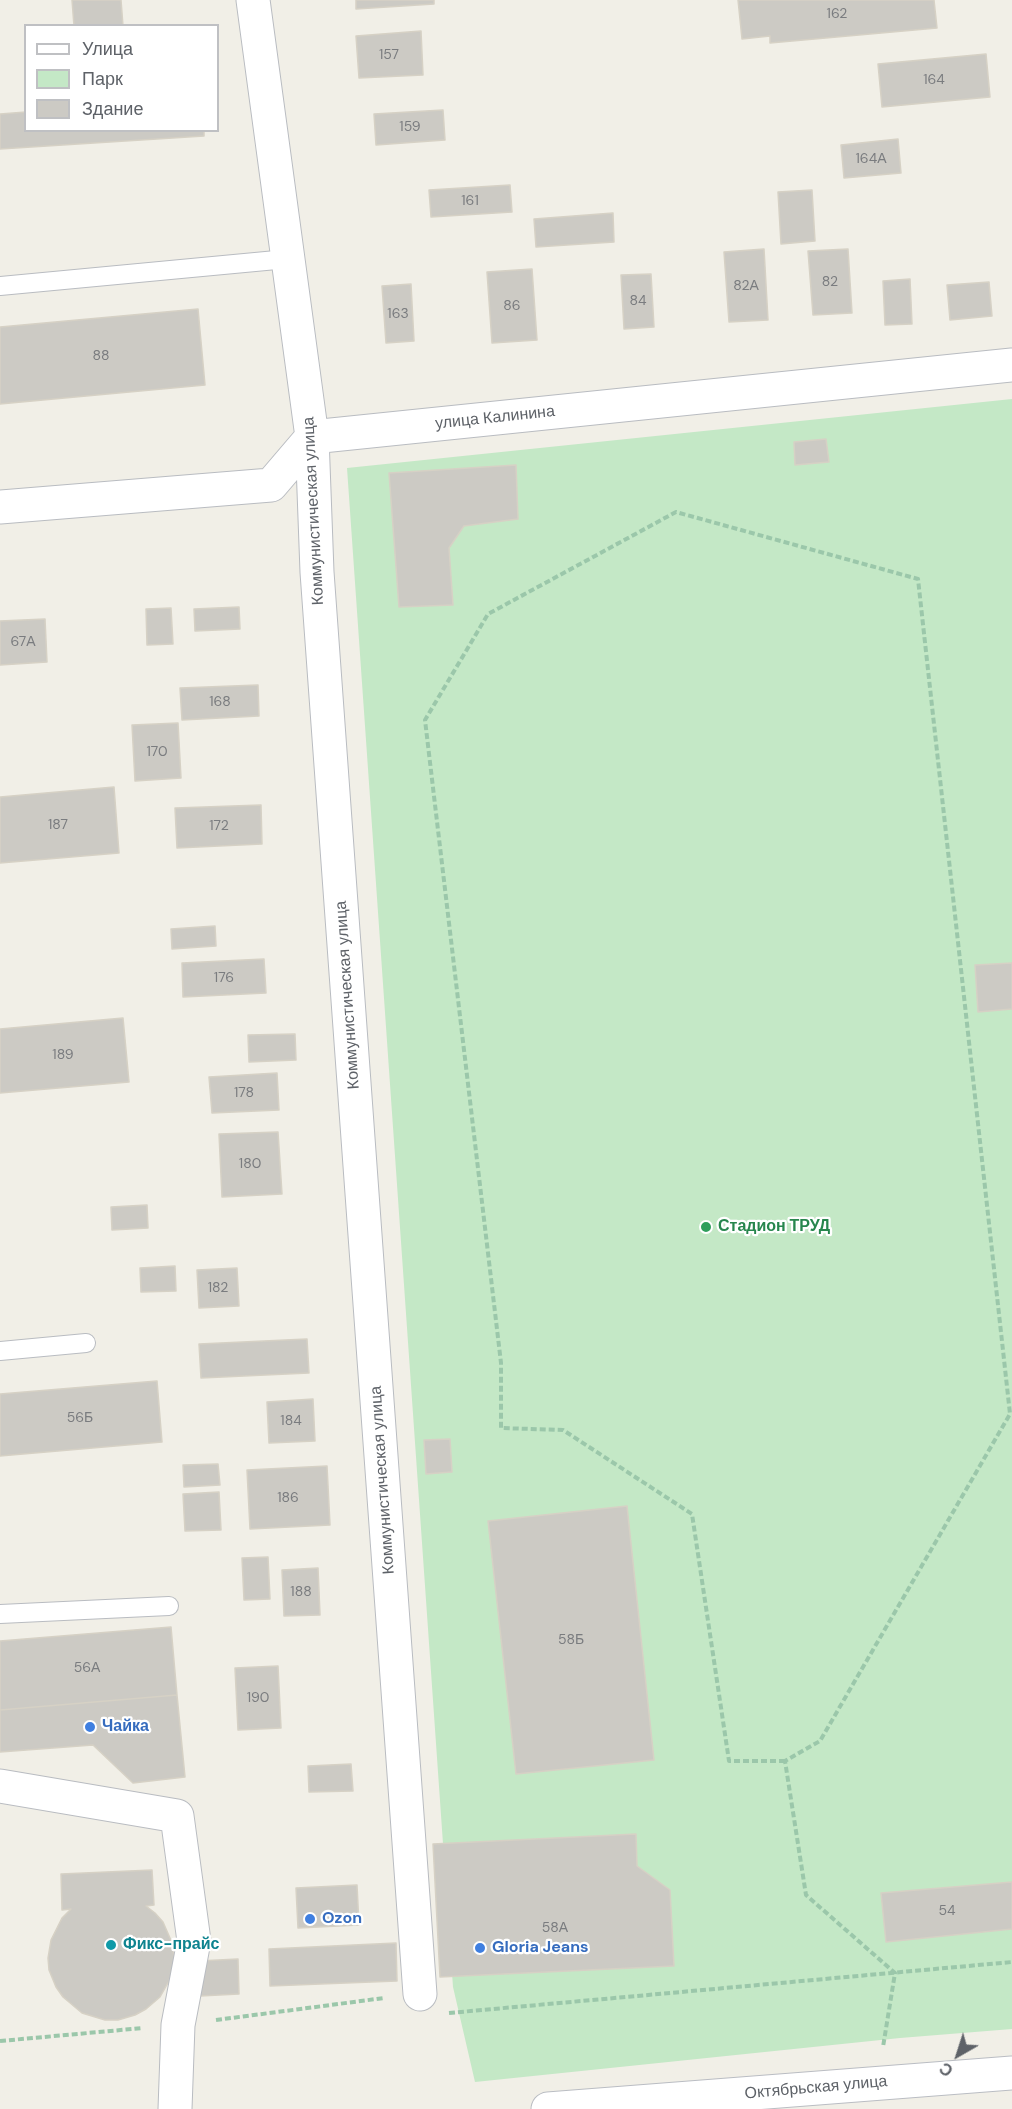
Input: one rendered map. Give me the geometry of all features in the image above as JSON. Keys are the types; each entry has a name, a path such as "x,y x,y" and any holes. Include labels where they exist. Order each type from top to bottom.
{"street":[{"name":"Коммунистическая улица","path":"253,0 312,437 318,584 420,1994"},
{"name":"улица Калинина","path":"312,437 1012,365"},
{"path":"0,507 271,485 312,437"},
{"path":"0,1786 177,1816 194,1941 178,2025 175,2109"},
{"name":"Октябрьская улица","path":"548,2109 1012,2073"}],"lane":[{"path":"0,286 287,259"},
{"path":"0,1351 86,1342"},
{"path":"0,1614 169,1605"}],"path":[{"path":"676,512 918,579 1010,1414 820,1741 785,1761 729,1761 692,1514 563,1430 501,1428 501,1364 425,720 488,614 676,512"},
{"path":"785,1761 806,1895 895,1973"},
{"path":"420,1994 428,2015 1012,1962"},
{"path":"877,2083 895,1973"}],"green space":[{"name":"Стадион ТРУД","path":"1012,399 1012,2029 900,2038 475,2082 453,1987 347,468"}],"building":[{"path":"72,0 121,0 123,24 74,24"},
{"path":"356,0 434,0 434,4 356,9"},
{"path":"738,0 934,0 937,28 770,43 770,36 742,39"},
{"path":"421,31 423,75 359,78 356,36"},
{"path":"986,54 990,97 882,107 878,64"},
{"path":"443,110 445,140 376,145 374,114"},
{"path":"24,112 24,132 204,132 204,136 0,149 0,114"},
{"path":"898,139 901,173 844,178 841,145"},
{"path":"510,185 512,212 431,217 429,190"},
{"path":"812,190 815,241 781,244 778,192"},
{"path":"613,213 614,242 536,247 534,219"},
{"path":"764,249 768,320 729,322 724,252"},
{"path":"848,249 852,313 813,315 808,251"},
{"path":"532,269 537,340 492,343 487,272"},
{"path":"651,274 654,327 624,329 621,275"},
{"path":"910,279 912,324 885,325 883,281"},
{"path":"989,282 992,316 950,320 947,285"},
{"path":"411,284 414,341 386,343 382,286"},
{"path":"198,309 205,385 0,404 0,327"},
{"path":"826,439 829,462 795,465 794,442"},
{"path":"516,465 518,519 464,526 449,548 453,605 399,607 389,473"},
{"path":"239,607 240,629 195,631 194,609"},
{"path":"171,608 173,644 147,645 146,609"},
{"path":"45,619 47,662 0,665 0,621"},
{"path":"258,685 259,716 182,720 180,688"},
{"path":"178,723 181,778 135,781 132,725"},
{"path":"114,787 119,853 0,863 0,797"},
{"path":"261,805 262,844 177,848 175,808"},
{"path":"215,926 216,946 172,949 171,929"},
{"path":"264,959 266,993 183,997 182,963"},
{"path":"1012,963 1012,1009 978,1012 975,965"},
{"path":"123,1018 129,1082 0,1093 0,1029"},
{"path":"295,1034 296,1060 249,1062 248,1035"},
{"path":"277,1073 279,1110 212,1113 209,1077"},
{"path":"278,1132 282,1194 222,1197 219,1134"},
{"path":"147,1205 148,1228 112,1230 111,1207"},
{"path":"175,1266 176,1291 141,1292 140,1268"},
{"path":"237,1268 239,1306 199,1308 197,1270"},
{"path":"307,1339 309,1373 201,1378 199,1344"},
{"path":"157,1381 162,1442 0,1456 0,1394"},
{"path":"313,1399 315,1441 269,1443 267,1402"},
{"path":"450,1439 452,1472 426,1474 424,1440"},
{"path":"218,1464 220,1485 184,1487 183,1465"},
{"path":"327,1466 330,1525 250,1529 247,1470"},
{"path":"219,1492 221,1530 185,1531 183,1494"},
{"path":"627,1506 654,1760 516,1774 488,1521"},
{"path":"268,1557 270,1599 244,1600 242,1558"},
{"path":"318,1568 320,1615 284,1616 282,1570"},
{"path":"171,1627 177,1695 0,1710 0,1641"},
{"path":"278,1666 281,1728 238,1730 235,1668"},
{"name":"Чайка","path":"177,1695 185,1777 133,1783 93,1745 0,1752 0,1710"},
{"path":"351,1764 353,1791 309,1792 308,1766"},
{"path":"636,1834 637,1866 670,1890 674,1966 440,1977 433,1844"},
{"name":"Фикс-прайс","path":"152,1870 154,1905 146,1906 163,1922 173,1945 174,1963 169,1981 160,1997 135,2015 118,2020 105,2020 82,2013 63,1997 49,1970 51,1940 62,1918 71,1909 62,1910 61,1874"},
{"path":"1012,1882 1012,1929 886,1942 881,1893"},
{"path":"357,1885 359,1925 298,1928 296,1888"},
{"path":"396,1943 397,1981 270,1986 269,1949"},
{"path":"238,1959 239,1994 200,1996 198,1961"}],"place":[{"name":"Стадион ТРУД","path":"706,1227"},
{"name":"Чайка","path":"90,1727"},
{"name":"Ozon","path":"310,1919"},
{"name":"Фикс-прайс","path":"111,1945"},
{"name":"Gloria Jeans","path":"480,1948"}]}
